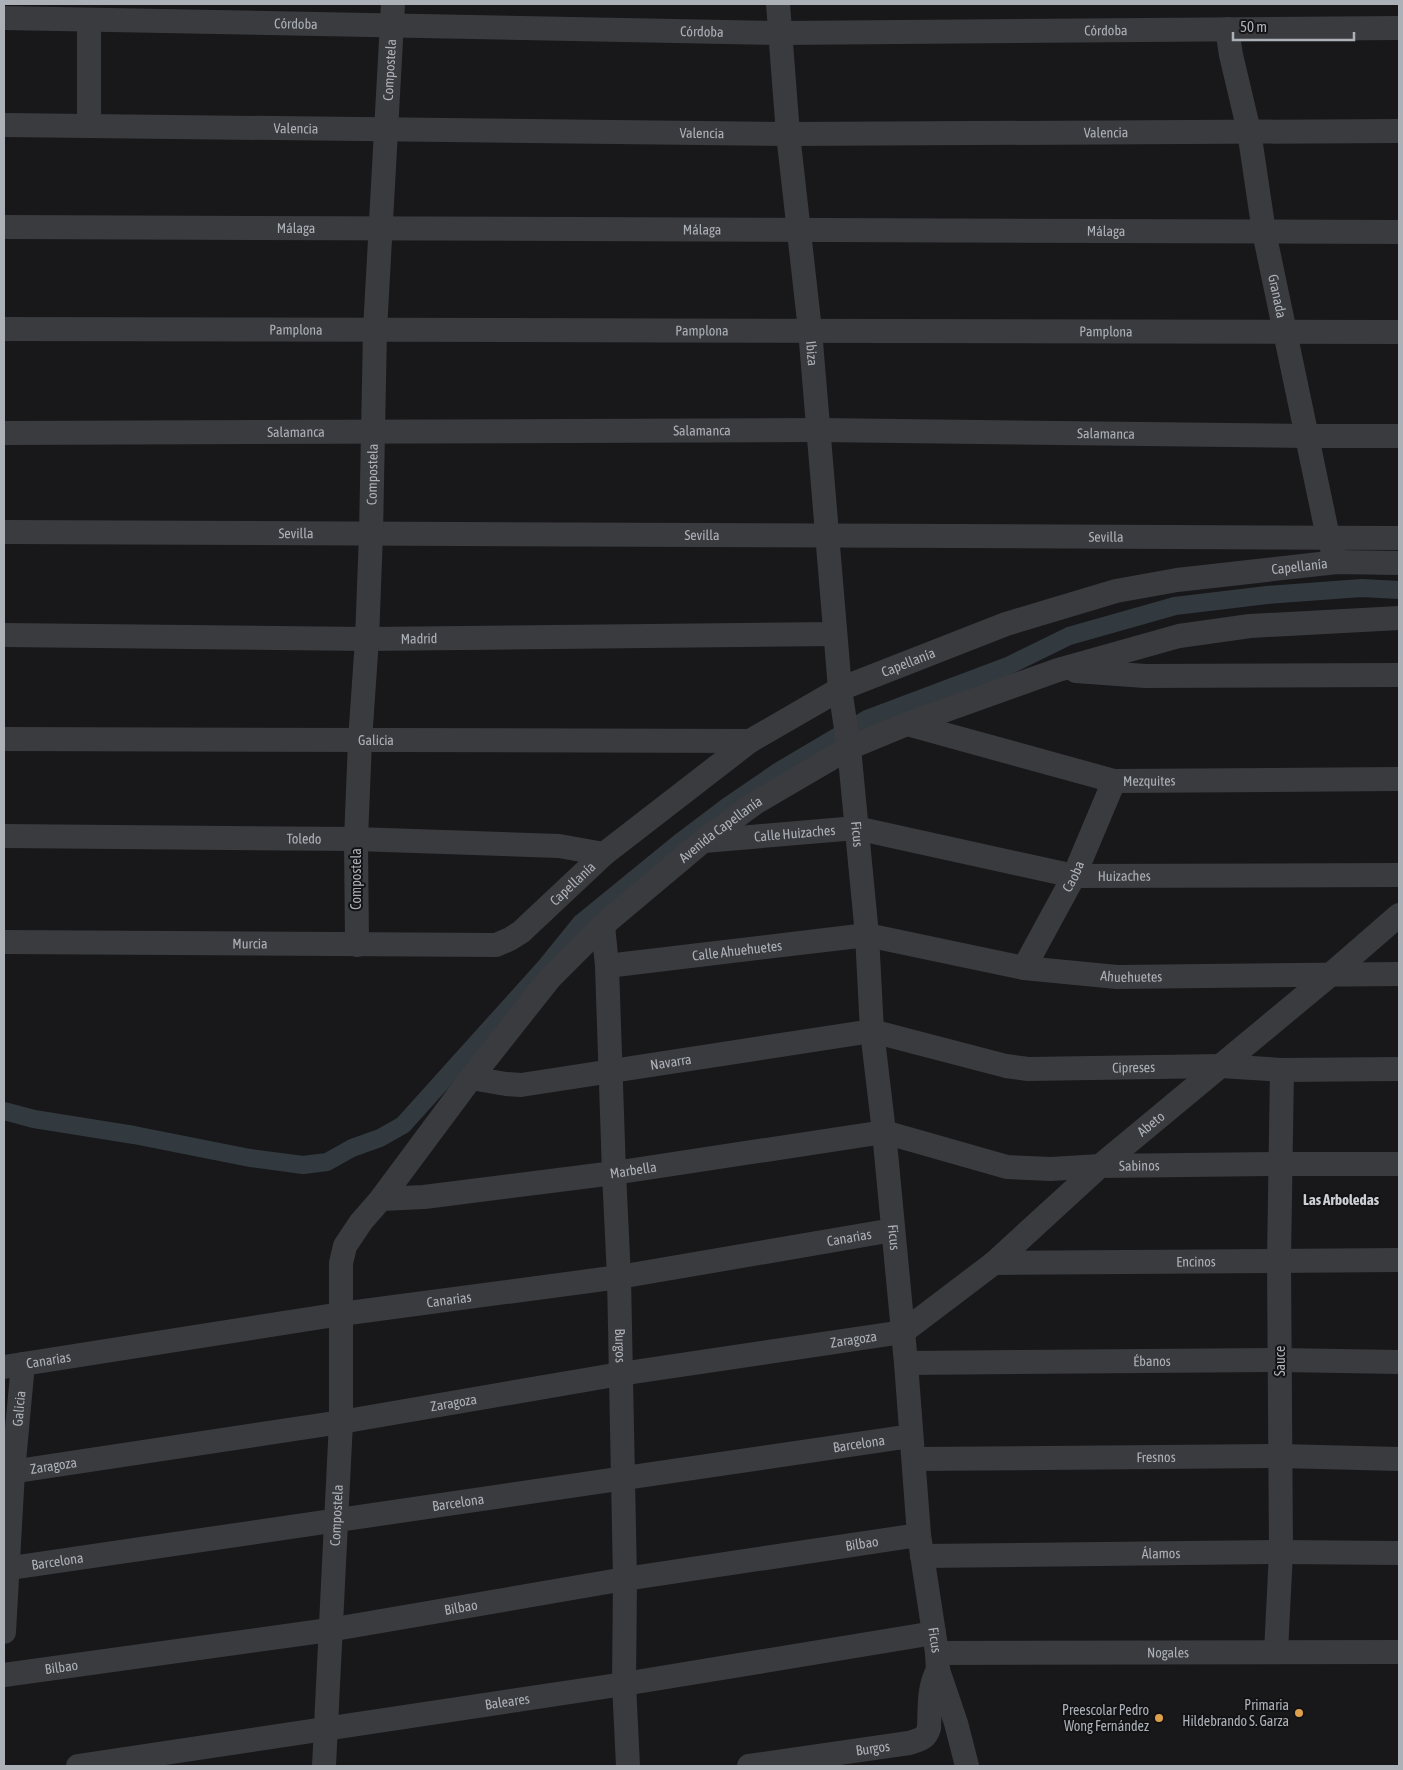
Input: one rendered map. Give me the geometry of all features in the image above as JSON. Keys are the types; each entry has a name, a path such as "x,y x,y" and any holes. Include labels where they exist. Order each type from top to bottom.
{"street":[{"name":"Ibiza","path":"778,4 788,134 810,330 841,696"},
{"name":"Córdoba","path":"4,18 89,20 392,15 780,33 1399,28"},
{"name":"Compostela","path":"357,945 356,839 367,639 380,229 392,15"},
{"path":"89,20 89,126"},
{"name":"Granada","path":"1228,29 1231,54 1249,131 1264,232 1328,537 1337,562"},
{"name":"Valencia","path":"4,125 788,134 1399,131"},
{"name":"Málaga","path":"4,227 1399,232"},
{"name":"Pamplona","path":"4,330 1399,332"},
{"name":"Salamanca","path":"4,433 819,430 1399,436"},
{"name":"Sevilla","path":"4,532 1399,538"},
{"name":"Capellanía","path":"496,945 521,932 604,854 750,741 841,696 1006,624 1116,591 1177,580 1337,562 1399,563"},
{"path":"848,743 1058,670 1179,636 1250,626 1399,618"},
{"name":"Madrid","path":"4,635 367,639 836,634"},
{"path":"1058,670 1144,676 1399,675"},
{"name":"Ficus","path":"841,696 848,743 867,934 872,1032 884,1132 906,1363 920,1545 936,1652 967,1766"},
{"name":"Mezquites","path":"907,724 1114,782 1399,779"},
{"name":"Galicia","path":"4,739 750,741"},
{"name":"Avenida Capellanía","path":"603,925 703,841 755,803 848,743"},
{"name":"Caoba","path":"1024,968 1074,876 1114,782"},
{"name":"Calle Huizaches","path":"703,841 856,828"},
{"name":"Huizaches","path":"856,828 1074,876 1399,875"},
{"name":"Toledo","path":"4,836 356,839 559,846 604,854"},
{"name":"Abeto","path":"903,1332 994,1262 1100,1166 1330,975 1399,915"},
{"path":"381,1199 471,1078 550,978 603,925"},
{"name":"Burgos","path":"603,925 607,966 619,1277 625,1579 624,1684 628,1766"},
{"name":"Calle Ahuehuetes","path":"607,966 867,934"},
{"name":"Ahuehuetes","path":"867,934 1024,968 1117,977 1399,974"},
{"name":"Murcia","path":"4,942 496,945"},
{"name":"Navarra","path":"471,1078 521,1085 872,1032"},
{"name":"Cipreses","path":"872,1032 1028,1070 1221,1066 1282,1070 1399,1069"},
{"name":"Sauce","path":"1276,1652 1281,1552 1279,1260 1282,1070"},
{"name":"Sabinos","path":"884,1132 1007,1167 1051,1169 1100,1166 1399,1164"},
{"name":"Marbella","path":"381,1199 424,1197 614,1172 884,1132"},
{"name":"Compostela","path":"324,1766 329,1630 341,1422 341,1263 345,1246 361,1222 381,1199"},
{"name":"Canarias","path":"14,1366 342,1314 619,1277 893,1230"},
{"name":"Encinos","path":"994,1262 1399,1260"},
{"name":"Zaragoza","path":"8,1473 341,1422 620,1374 903,1332"},
{"name":"Ébanos","path":"906,1363 1280,1360 1399,1362"},
{"name":"Galicia","path":"4,1632 8,1473 14,1366"},
{"name":"Barcelona","path":"6,1568 336,1522 911,1436"},
{"name":"Fresnos","path":"914,1459 1280,1456 1399,1459"},
{"name":"Álamos","path":"920,1545 1399,1553"},
{"name":"Bilbao","path":"4,1675 329,1630 625,1579 920,1545"},
{"name":"Burgos","path":"749,1766 909,1744 922,1739 927,1735 929,1728 931,1686 936,1652"},
{"name":"Nogales","path":"936,1652 1399,1652"},
{"name":"Baleares","path":"78,1766 624,1684 936,1652"}],"waterway":[{"path":"4,1111 34,1119 134,1135 250,1158 303,1165 327,1162 352,1148 380,1138 403,1125 547,965 581,923 679,843 728,806 779,771 867,719 1008,666 1069,636 1175,606 1267,595 1362,588 1399,590"}],"place":[{"name":"Primaria Hildebrando S. Garza","path":"1299,1713"},
{"name":"Preescolar Pedro Wong Fernández","path":"1159,1718"}],"district":[{"name":"Las Arboledas","path":"1341,1200"}]}
